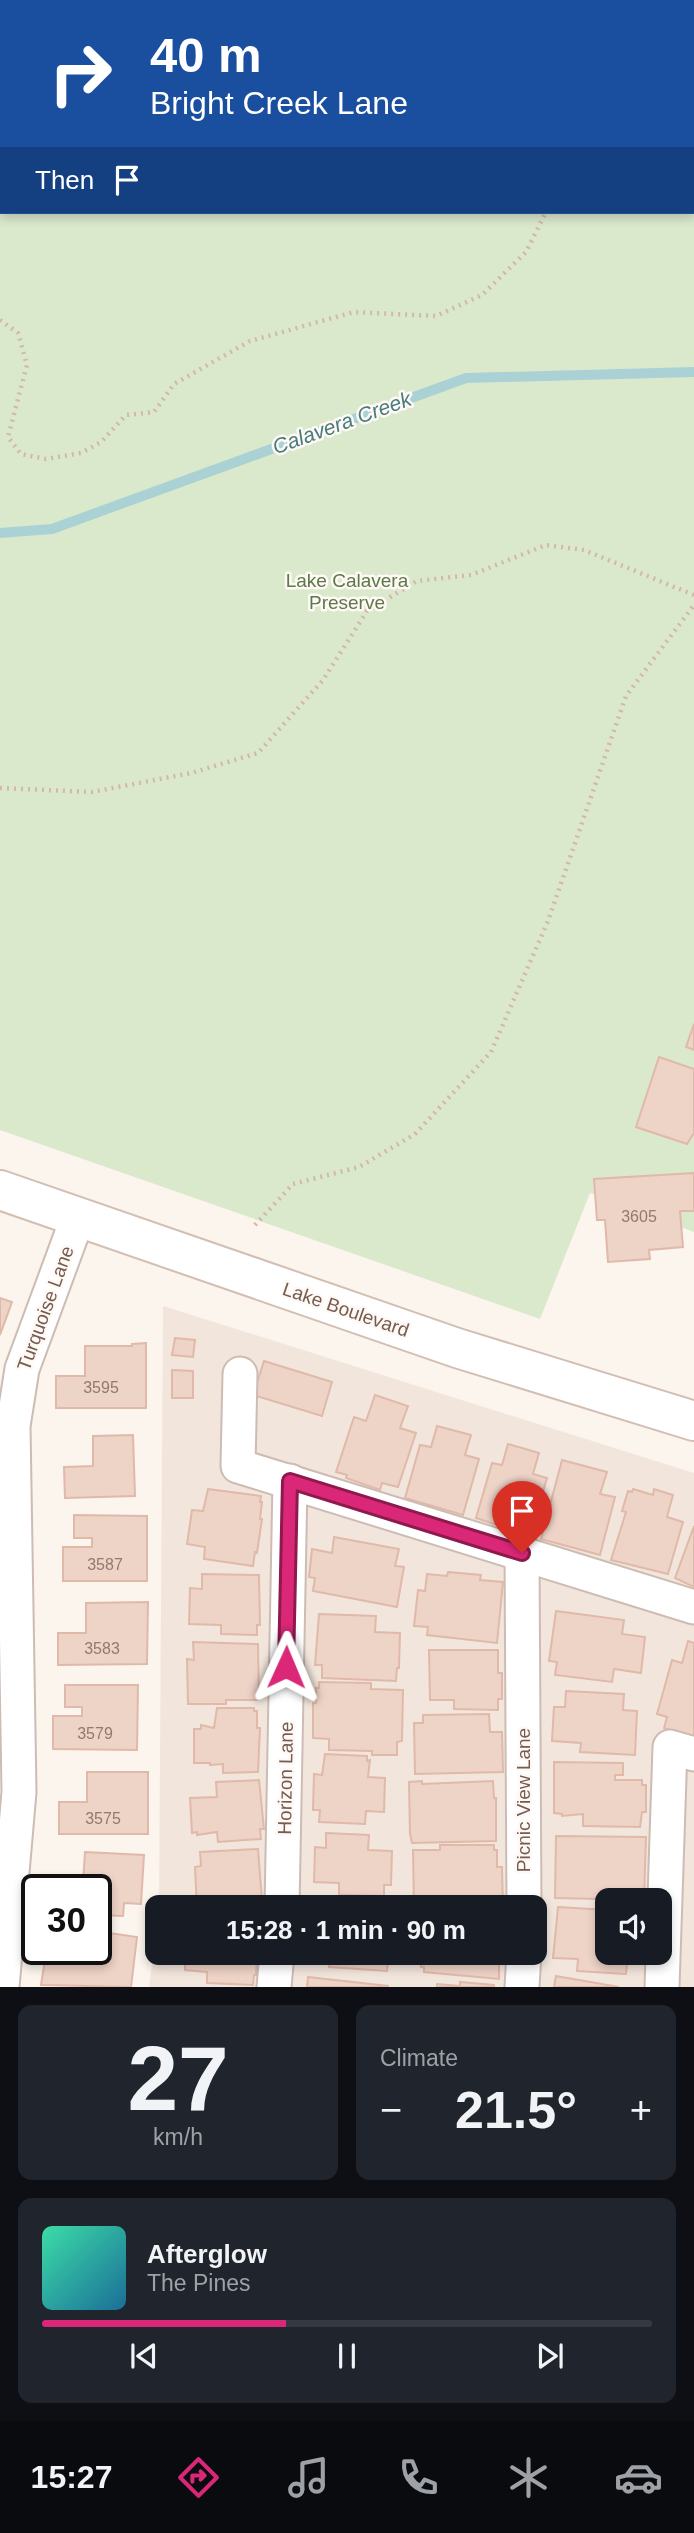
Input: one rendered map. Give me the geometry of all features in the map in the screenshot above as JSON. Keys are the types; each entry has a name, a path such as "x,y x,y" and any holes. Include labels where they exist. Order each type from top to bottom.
{"main road":[{"name":"Lake Boulevard","path":"0,1190 457,1348 694,1421"}],"street":[{"name":"Turquoise Lane","path":"2,1987 19,1792 6,1424 22,1370 78,1217"},
{"path":"240,1374 238,1466 694,1606"},
{"name":"Horizon Lane","path":"282,1895 290,1481"},
{"name":"Picnic View Lane","path":"522,1553 524,1895"},
{"path":"662,1987 670,1747 694,1754"},
{"path":"274,1987 276,1965"},
{"path":"522,1987 523,1965"}],"path":[{"path":"0,320 18,333 27,365 8,437 21,454 46,459 81,453 101,442 126,415 154,412 174,384 250,341 354,312 436,316 482,295 526,252 545,214"},
{"path":"0,788 92,792 191,774 258,753 323,680 366,611 417,580 471,575 546,545 584,550 694,596"},
{"path":"255,1225 293,1184 359,1167 415,1134 491,1052 548,921 626,696 694,606"}],"shaded area":[{"path":"163,1306 694,1473 694,1987 149,1987 152,1965 547,1965 547,1895 159,1895"}],"green space":[{"name":"Lake Calavera Preserve","path":"0,214 694,214 694,1232 590,1193 540,1319 0,1130"}],"building":[{"path":"694,1024 694,1050 686,1047"},
{"path":"659,1057 694,1069 694,1133 687,1144 636,1127"},
{"path":"694,1173 694,1211 680,1211 683,1247 649,1250 650,1259 608,1262 605,1220 597,1220 594,1179"},
{"path":"0,1298 12,1302 0,1335"},
{"path":"175,1338 195,1340 193,1357 172,1355"},
{"path":"146,1343 146,1408 56,1408 56,1376 85,1376 85,1346 132,1346"},
{"path":"264,1361 332,1382 322,1416 253,1395"},
{"path":"172,1370 193,1371 193,1398 172,1398"},
{"path":"375,1395 408,1406 400,1428 416,1433 398,1487 382,1483 380,1490 336,1472 354,1417 366,1421"},
{"path":"437,1426 471,1435 465,1455 479,1459 463,1515 405,1498 420,1445 431,1447"},
{"path":"133,1435 135,1496 65,1498 64,1467 93,1466 93,1436"},
{"path":"508,1444 539,1453 533,1474 547,1478 531,1533 518,1532 476,1518 492,1463 502,1465"},
{"path":"562,1460 607,1472 600,1494 615,1497 600,1555 541,1539"},
{"path":"208,1489 261,1496 262,1519 253,1566 204,1559 205,1547 187,1544 192,1510 203,1511"},
{"path":"633,1489 653,1495 654,1489 673,1495 667,1517 683,1522 668,1574 611,1560 626,1512 622,1511 628,1491 632,1492"},
{"path":"74,1515 147,1516 147,1581 63,1581 63,1547 92,1547 92,1538 74,1538"},
{"path":"694,1526 694,1587 675,1578"},
{"path":"334,1537 399,1549 395,1566 404,1567 397,1607 313,1591 315,1578 309,1577 312,1549 332,1553"},
{"path":"448,1572 481,1575 480,1580 503,1582 497,1643 427,1635 428,1627 414,1626 418,1590 425,1591 427,1574 447,1576"},
{"path":"202,1574 259,1575 260,1625 257,1625 257,1635 221,1634 221,1625 189,1624 190,1588 202,1589"},
{"path":"148,1602 147,1664 58,1665 58,1633 86,1633 86,1603"},
{"path":"556,1611 624,1620 622,1634 645,1637 641,1673 614,1669 612,1682 555,1675 557,1662 549,1661"},
{"path":"319,1614 376,1616 375,1632 400,1633 396,1681 322,1678 322,1665 315,1665"},
{"path":"688,1641 694,1643 694,1737 664,1728 667,1717 657,1714 672,1660 682,1663"},
{"path":"193,1642 258,1644 259,1700 226,1700 226,1704 188,1704 187,1659 194,1660"},
{"path":"429,1650 498,1650 498,1673 502,1673 502,1699 498,1699 498,1710 454,1709 454,1700 430,1700"},
{"path":"319,1682 371,1683 371,1689 403,1690 402,1741 397,1742 397,1755 372,1755 372,1751 329,1750 329,1739 313,1738 313,1703 316,1703 316,1688 319,1688"},
{"path":"65,1685 138,1685 137,1750 53,1749 53,1716 82,1716 82,1707 65,1707"},
{"path":"566,1691 624,1694 623,1710 637,1711 635,1755 580,1752 581,1743 552,1741 554,1707 565,1707"},
{"path":"217,1708 254,1708 254,1711 257,1711 257,1728 260,1728 258,1772 223,1773 223,1764 194,1763 194,1729 201,1729 201,1725 214,1728"},
{"path":"489,1714 490,1732 502,1732 503,1772 415,1774 414,1723 423,1723 423,1715"},
{"path":"325,1754 367,1756 367,1761 370,1760 368,1777 385,1778 384,1812 366,1811 365,1824 319,1822 320,1810 313,1810 314,1774 322,1775"},
{"path":"554,1762 623,1763 623,1775 615,1775 615,1780 642,1780 642,1785 646,1785 646,1812 642,1812 640,1827 583,1826 583,1814 562,1816 554,1813"},
{"path":"87,1772 148,1772 148,1834 59,1834 59,1802 87,1802"},
{"path":"259,1780 264,1829 260,1829 261,1839 218,1842 217,1832 197,1835 197,1832 192,1833 190,1798 217,1797 216,1782"},
{"path":"422,1781 422,1784 493,1781 496,1798 496,1841 412,1843 409,1782"},
{"path":"326,1833 369,1835 368,1850 392,1851 391,1885 384,1885 384,1895 339,1895 339,1883 314,1882 315,1847 326,1848"},
{"path":"556,1836 646,1837 644,1888 595,1888 595,1899 555,1898"},
{"path":"440,1845 494,1845 494,1850 497,1850 497,1867 502,1867 503,1895 414,1895 413,1850 440,1850"},
{"path":"258,1849 262,1895 196,1895 195,1867 201,1866 200,1852"},
{"path":"85,1852 144,1855 141,1904 124,1903 123,1916 112,1916 112,1874 84,1874"},
{"path":"558,1907 595,1909 595,1965 627,1965 626,1974 577,1971 578,1959 553,1958"},
{"path":"112,1933 137,1937 131,1987 41,1985 44,1965 112,1965"},
{"path":"185,1965 256,1965 253,1985 207,1983 207,1972 185,1970"},
{"path":"329,1965 388,1965 387,1971"},
{"path":"499,1965 499,1979 424,1972 424,1967 421,1967"},
{"path":"556,1976 619,1987 554,1987"},
{"path":"308,1977 388,1986 388,1987 307,1987"},
{"path":"460,1982 494,1987 437,1987 437,1984 460,1986"}],"waterway":[{"name":"Calavera Creek","path":"0,533 52,529 466,378 694,372"}],"route":[{"path":"286,1667 290,1481 522,1553"}]}
